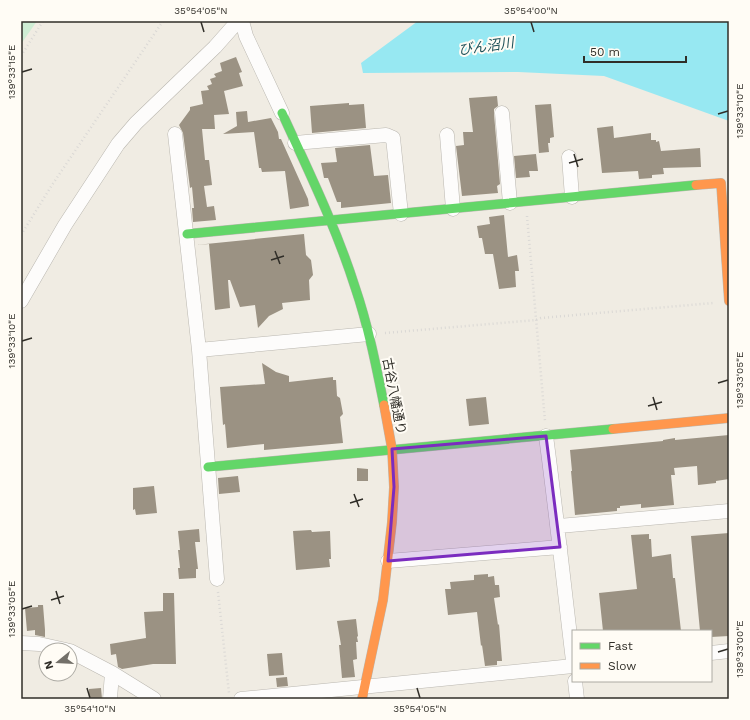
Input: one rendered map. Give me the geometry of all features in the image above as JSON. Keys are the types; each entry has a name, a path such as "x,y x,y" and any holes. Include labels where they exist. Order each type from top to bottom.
{"street":[{"path":"21,301 64,225 118,144 136,122 215,47 238,21"},
{"path":"242,21 246,36 282,113"},
{"name":"古谷八幡通り","path":"282,113 331,221 355,286 369,334 392,449 394,487 388,560 383,600 364,693"},
{"path":"502,113 510,203"},
{"path":"175,134 199,350 217,580"},
{"path":"295,143 386,135 393,138 401,214"},
{"path":"448,135 453,209"},
{"path":"569,157 572,197"},
{"path":"187,234 721,183 729,301"},
{"path":"199,350 369,334"},
{"path":"208,467 729,418"},
{"path":"546,436 572,652"},
{"path":"558,526 729,511"},
{"path":"388,560 560,547"},
{"path":"21,643 38,644"},
{"path":"712,653 729,651"},
{"path":"78,655 112,673 154,699"},
{"path":"241,699 364,693 572,666"},
{"path":"110,699 112,673"},
{"path":"575,682 577,699"}],"path":[{"path":"21,56 44,21"},
{"path":"21,235 52,186 163,21"},
{"path":"526,202 546,436"},
{"path":"369,334 713,303"},
{"path":"217,580 230,699"}],"highlighted area":[{"path":"546,436 560,547 388,561 394,487 392,449"}],"green space":[{"path":"21,21 37,21 21,44"}],"water":[{"name":"びん沼川","path":"418,21 729,21 729,121 604,76 518,72 363,73 361,63"}],"building":[{"path":"236,57 242,72 239,73 243,86 224,91 229,114 214,115 215,129 202,129 205,160 209,160 212,185 204,186 207,207 214,206 216,220 193,222 192,208 194,208 192,187 190,188 183,133 179,125 190,110 190,107 203,104 201,91 209,90 207,86 212,84 210,79 216,77 214,74 222,71 220,63"},
{"path":"497,96 498,106 494,109 494,114 500,184 497,186 498,193 462,196 456,146 464,145 463,132 473,132 469,98"},
{"path":"349,103 349,105 364,104 366,128 312,133 310,106"},
{"path":"551,104 554,137 550,138 550,143 548,143 549,152 539,153 535,105"},
{"path":"247,111 248,122 271,118 278,132 279,139 281,139 308,199 309,206 290,209 285,171 262,172 261,168 259,168 254,132 223,134 237,126 236,112"},
{"path":"613,126 614,138 651,133 651,140 656,140 656,142 659,141 661,151 700,148 701,167 663,168 664,174 652,175 652,178 639,179 638,171 602,173 597,128"},
{"path":"370,145 374,176 388,175 391,203 341,208 341,202 337,202 328,178 324,178 321,163 337,162 335,148"},
{"path":"536,154 538,171 529,171 530,177 516,178 514,156"},
{"path":"504,215 508,257 517,255 519,271 515,271 516,287 499,289 493,254 485,254 482,238 479,238 477,226 490,224 489,217"},
{"path":"304,234 306,255 311,260 313,275 309,280 310,300 282,303 283,309 269,316 258,328 255,305 240,307 230,280 228,280 230,308 215,310 209,244 196,245"},
{"path":"262,363 276,372 289,376 289,382 333,377 333,380 336,380 337,396 340,398 343,414 340,417 343,443 264,450 264,444 227,448 225,424 223,425 220,387 265,384"},
{"path":"486,397 489,424 469,426 466,399"},
{"path":"729,435 729,479 716,481 716,483 698,485 697,466 674,468 675,475 671,475 674,505 641,508 641,504 620,506 620,508 617,508 617,511 575,515 570,450 663,441 675,438 675,440"},
{"path":"357,468 368,469 368,481 357,481"},
{"path":"238,476 240,492 219,494 218,478"},
{"path":"154,486 157,513 136,515 135,509 133,510 133,488"},
{"path":"199,529 200,542 195,542 198,569 196,569 196,578 179,579 178,568 180,568 178,550 180,550 178,531"},
{"path":"311,530 312,532 330,531 330,567 296,570 293,531"},
{"path":"729,533 729,636 712,637 712,630 700,630 691,536"},
{"path":"649,534 649,539 651,539 652,557 671,554 681,630 603,630 599,593 637,589 631,535"},
{"path":"488,574 488,577 494,576 495,585 499,585 500,597 494,598 498,625 499,624 502,661 497,661 497,665 485,666 477,612 448,615 445,589 451,589 450,582 474,580 474,575"},
{"path":"163,593 174,593 176,664 153,664 122,669 118,667 116,654 111,655 110,644 146,638 144,612 163,611"},
{"path":"38,605 43,605 45,637 35,635 35,630 27,631 25,608 38,607"},
{"path":"356,619 358,642 356,642 357,659 353,660 355,677 342,678 339,645 341,645 337,621"},
{"path":"282,653 284,675 269,676 267,654"},
{"path":"287,677 288,686 277,687 276,678"},
{"path":"101,688 102,699 89,699 89,689"}],"traffic: fast":[{"path":"282,113 321,199 360,301 375,360 384,405"},
{"path":"187,234 696,185"},
{"path":"208,467 613,429"}],"traffic: slow":[{"path":"696,185 721,183 729,301"},
{"path":"362,699 383,600 392,522 394,487 392,449 384,405"},
{"path":"613,429 729,418"}]}
